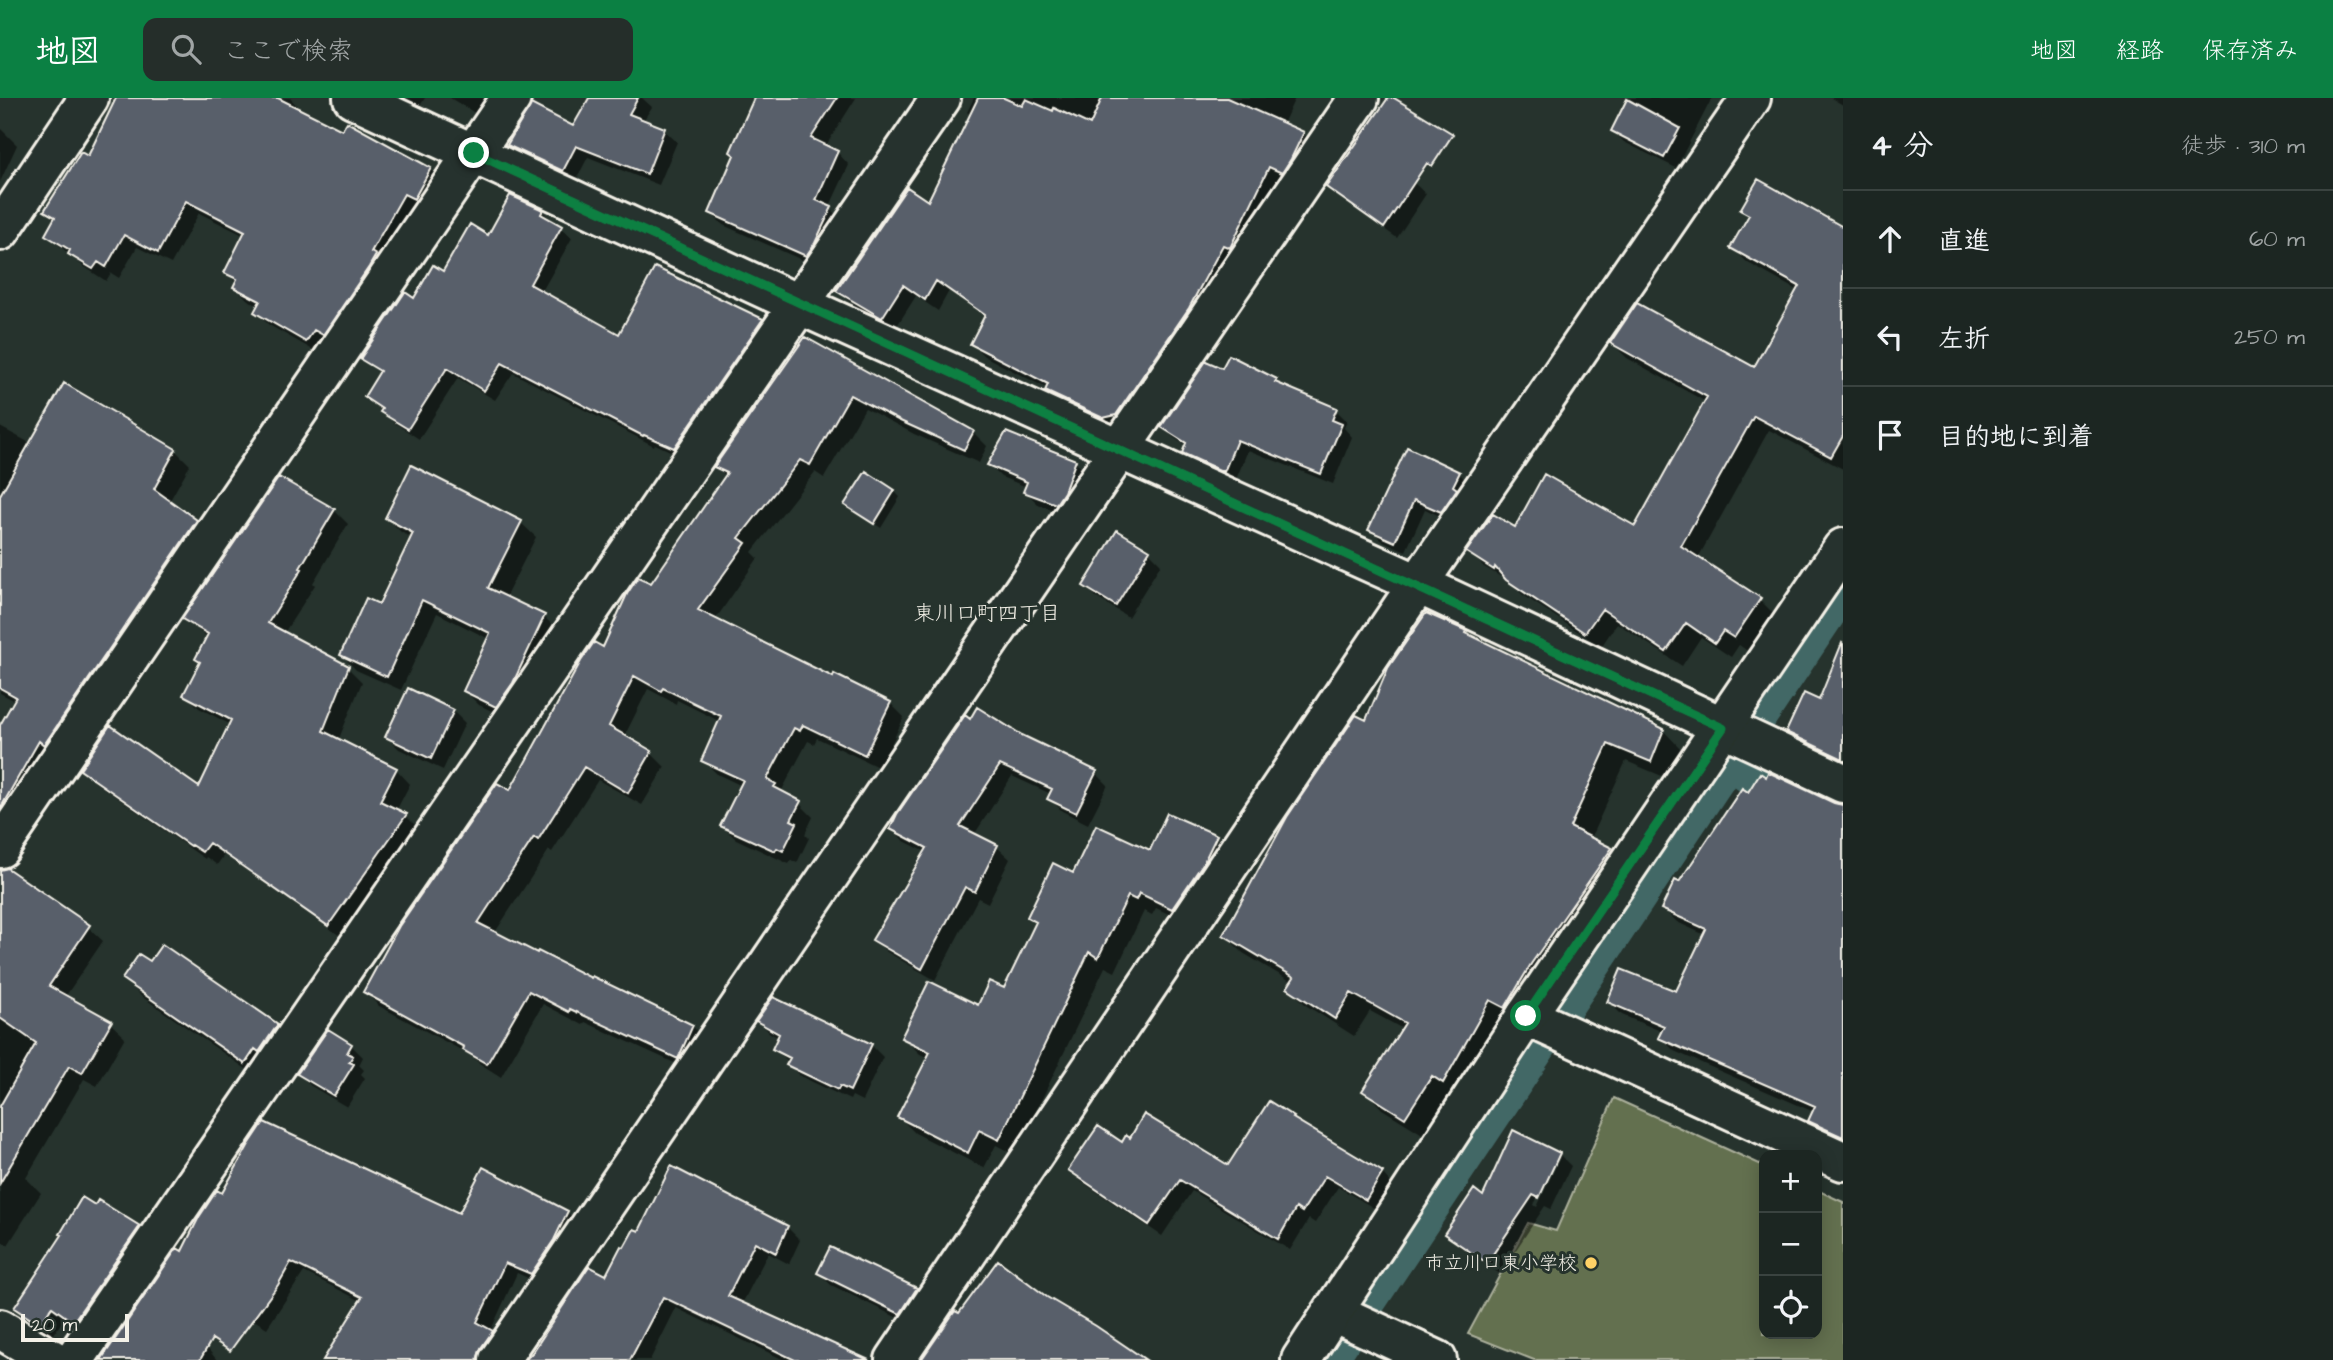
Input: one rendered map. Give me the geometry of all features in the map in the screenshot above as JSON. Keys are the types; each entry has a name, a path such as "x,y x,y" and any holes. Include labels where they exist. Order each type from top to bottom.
{"street":[{"path":"0,231 89,98"},
{"path":"353,98 798,304 1418,584 1843,783"},
{"path":"0,848 511,98"},
{"path":"74,1360 941,98"},
{"path":"499,1360 1359,98"},
{"path":"895,1360 1418,584 1751,98"},
{"path":"1301,1360 1526,1016 1843,548"},
{"path":"1526,1016 1843,1161"},
{"path":"1333,1312 1437,1360"},
{"path":"0,1329 52,1360"}],"green space":[{"name":"市立川口東小学校","path":"1614,1098 1759,1164 1759,1339 1822,1339 1822,1192 1843,1202 1843,1360 1534,1360 1468,1334 1528,1223 1556,1231"}],"building":[{"path":"116,98 278,98 342,130 347,122 431,168 414,199 404,194 371,252 376,255 323,335 314,330 306,342 254,312 260,301 233,287 237,279 224,273 245,231 186,201 158,253 124,235 106,267 98,262 93,269 68,254 70,250 45,235 55,217 44,211 81,152 88,156"},
{"path":"589,98 638,98 629,114 665,128 647,174 576,146 563,171 507,145 531,104 573,126"},
{"path":"754,98 837,98 811,138 838,151 816,200 832,207 806,256 709,213 734,155 730,152"},
{"path":"978,98 1004,98 1022,106 1026,99 1053,111 1054,108 1090,125 1102,98 1227,98 1304,132 1282,173 1269,167 1230,248 1223,245 1189,308 1116,415 1103,418 1045,391 1048,384 970,344 985,315 936,281 925,300 903,285 882,318 836,291 907,187 928,201"},
{"path":"1388,98 1394,98 1453,134 1432,166 1427,163 1384,228 1326,187"},
{"path":"1627,99 1680,128 1664,158 1611,131"},
{"path":"1758,179 1843,227 1843,436 1831,457 1754,416 1681,546 1761,598 1734,638 1723,631 1715,643 1686,623 1666,652 1602,609 1585,633 1506,580 1495,567 1494,570 1466,552 1493,514 1515,527 1544,474 1635,526 1707,397 1610,343 1637,303 1754,367 1799,286 1730,248 1749,215 1740,210"},
{"path":"510,195 543,210 541,214 562,226 530,284 619,334 655,267 763,319 674,448 643,436 502,363 484,391 447,368 408,429 380,412 382,409 364,397 380,371 360,359 405,292 414,298 433,265 443,271 470,224 488,235"},
{"path":"805,337 974,431 964,450 850,395 810,465 800,460 739,538 746,543 698,610 833,677 834,674 891,702 865,755 803,725 800,731 794,728 767,779 776,784 774,787 801,801 791,820 797,823 783,851 777,848 775,851 720,826 743,780 701,761 721,716 663,688 661,691 634,676 609,726 652,751 628,793 584,767 538,840 534,837 478,923 693,1025 678,1059 570,1009 569,1012 529,991 487,1064 463,1050 464,1047 363,992 399,926 497,783 510,790 581,661 594,642 603,647 627,594 638,577 651,583 727,473 714,467"},
{"path":"1229,355 1277,379 1275,382 1337,408 1332,420 1342,424 1321,474 1237,440 1224,472 1182,453 1186,443 1161,427 1206,361 1222,368"},
{"path":"64,383 176,449 154,489 197,520 44,745 39,741 0,809 0,725 16,697 0,688 0,495"},
{"path":"1006,432 1076,460 1064,492 1056,504 1023,492 1027,482 987,465"},
{"path":"1407,447 1460,472 1453,486 1457,489 1441,512 1414,500 1395,542 1368,530"},
{"path":"411,465 522,521 488,588 545,615 513,683 496,707 463,691 490,633 422,600 387,677 340,655 366,598 379,604 413,533 385,518"},
{"path":"866,471 895,490 874,524 844,505"},
{"path":"279,477 335,509 268,623 349,666 323,731 397,768 380,801 407,814 328,926 209,843 202,852 190,846 80,770 110,725 199,787 231,720 183,695 200,662 195,659 208,634 182,619"},
{"path":"1117,530 1150,550 1116,606 1083,586"},
{"path":"1426,613 1664,729 1651,762 1608,744 1570,827 1612,848 1531,964 1505,1008 1490,1000 1443,1083 1432,1076 1405,1118 1362,1091 1405,1023 1351,993 1335,1019 1287,988 1294,977 1223,935 1287,817 1356,715 1366,720 1388,668"},
{"path":"1842,643 1843,759 1786,732 1804,693 1819,700"},
{"path":"408,688 454,710 431,759 385,737"},
{"path":"977,707 1022,735 1097,771 1076,813 1047,799 1052,789 1000,765 960,826 998,845 975,892 965,887 922,969 872,940 927,848 890,829 897,814 965,715 970,719"},
{"path":"1768,772 1843,805 1843,1137 1808,1121 1815,1106 1658,1038 1664,1026 1607,1002 1621,969 1676,991 1706,929 1661,909 1675,880 1679,882 1742,788 1748,792 1760,773 1766,777"},
{"path":"1167,813 1217,835 1204,862 1172,909 1139,893 1136,900 1128,896 1098,958 1089,952 999,1140 979,1130 968,1153 897,1117 930,1052 901,1038 929,981 978,1005 989,981 1004,988 1036,922 1027,917 1053,863 1073,873 1096,825 1150,850"},
{"path":"7,868 90,925 49,986 112,1021 82,1073 69,1066 0,1183 0,1106 36,1043 0,1018 0,870"},
{"path":"162,944 278,1024 259,1052 255,1049 245,1064 122,979 139,954 150,961"},
{"path":"773,997 872,1044 850,1091 840,1086 838,1090 786,1065 790,1058 772,1049 779,1034 756,1021"},
{"path":"328,1029 352,1044 347,1053 353,1056 349,1062 354,1064 334,1096 297,1074"},
{"path":"1269,1101 1383,1172 1366,1200 1325,1176 1302,1212 1296,1208 1278,1239 1180,1180 1149,1225 1068,1170 1098,1126 1122,1142 1126,1135 1130,1138 1144,1114 1228,1165"},
{"path":"264,1122 459,1213 483,1167 568,1211 554,1240 531,1274 505,1263 477,1322 493,1331 481,1348 477,1360 323,1360 362,1297 291,1262 278,1285 230,1351 212,1339 200,1360 101,1360 177,1248 182,1251 199,1217 217,1190 222,1193"},
{"path":"1513,1130 1560,1153 1539,1198 1533,1195 1487,1263 1444,1234 1474,1189 1483,1196"},
{"path":"671,1166 788,1226 776,1253 755,1242 728,1296 869,1360 795,1360 663,1297 630,1360 525,1360 589,1266 606,1275 621,1246 624,1247 634,1229 639,1231"},
{"path":"82,1197 95,1205 98,1200 140,1226 73,1322 52,1307 40,1325 14,1308 62,1235 60,1234"},
{"path":"830,1247 917,1288 900,1314 817,1273"},
{"path":"998,1260 1047,1297 1146,1360 921,1360 955,1311 959,1313"}],"waterway":[{"path":"1328,1360 1843,589"},
{"path":"1756,763 1843,804"}],"place":[{"name":"市立川口東小学校","path":"1591,1263"}],"district":[{"name":"東川口町四丁目","path":"987,613"}],"route":[{"path":"474,153 798,304 1418,584 1723,728 1526,1016"}]}
